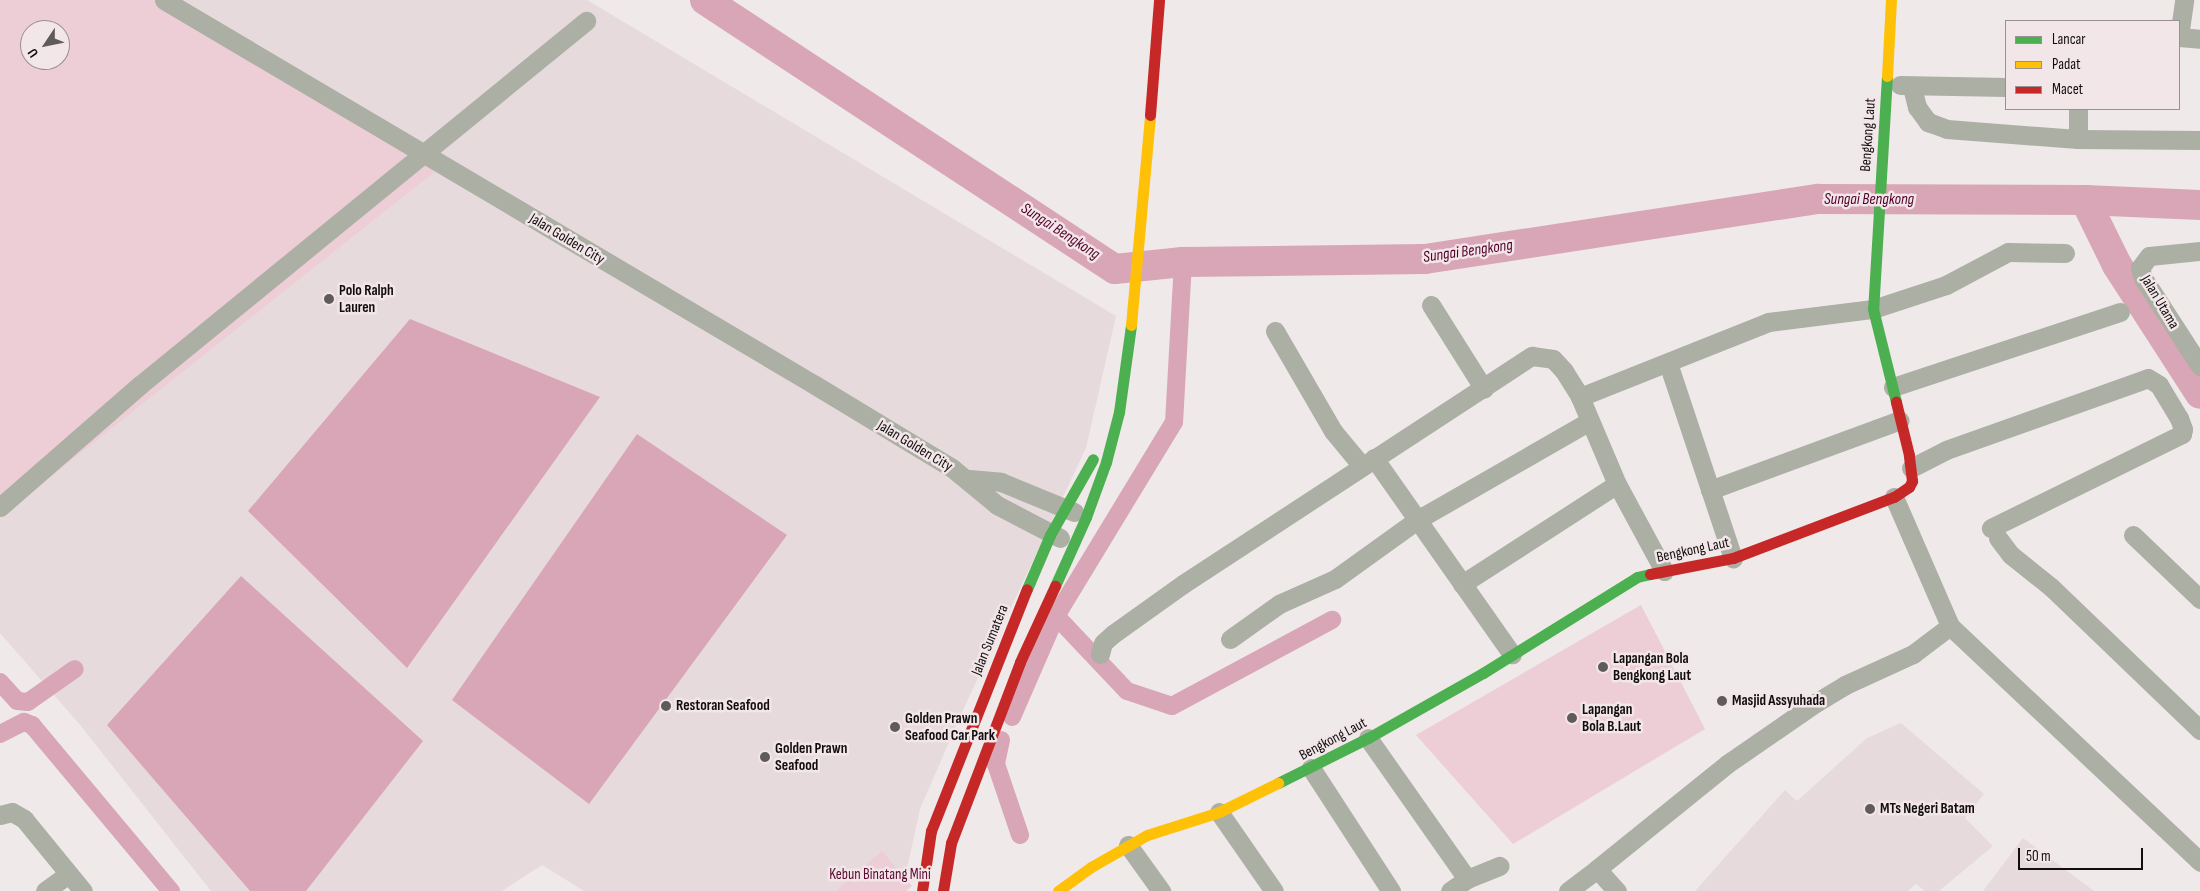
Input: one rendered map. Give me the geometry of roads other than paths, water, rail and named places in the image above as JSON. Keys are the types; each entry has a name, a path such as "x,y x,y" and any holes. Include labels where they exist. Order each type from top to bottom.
{"street":[{"name":"Jalan Golden City","path":"164,0 969,479 997,505 1050,535 1075,543"},
{"name":"Jalan Sumatera","path":"943,891 951,843 1020,662 1075,543 1106,462 1118,412 1134,304 1159,0"},
{"name":"Bengkong Laut","path":"1058,891 1128,845 1147,835 1219,812 1311,768 1368,738 1637,578 1664,570 1733,558 1894,497 1911,485 1911,468 1873,309 1880,160 1891,0"},
{"path":"2180,30 2184,0"},
{"path":"0,507 140,385 586,21"},
{"path":"2180,37 2200,39"},
{"path":"1886,83 1912,87 2005,87"},
{"path":"1912,87 1917,107 1928,122 1947,129 2078,139 2200,140"},
{"path":"2078,110 2078,139"},
{"name":"Jalan Utama","path":"2200,251 2149,256 2140,268 2143,278 2200,366"},
{"path":"1580,397 1768,322 1873,309 1946,285 2008,252 2065,253"},
{"path":"1431,305 1484,389"},
{"path":"1893,387 2120,312"},
{"path":"1275,331 1333,431 1368,462 1417,520 1512,654"},
{"path":"1100,654 1103,643 1121,628 1368,462 1484,389 1516,364 1543,356 1553,359 1564,371 1580,397 1617,484 1664,570"},
{"path":"1668,363 1733,558"},
{"path":"1911,468 1946,450 2148,378 2159,385 2179,418 2183,429 2182,434 1994,533 2011,555 2052,587 2200,730"},
{"name":"Jalan Sumatera","path":"922,891 930,831 1050,535 1118,412"},
{"path":"1710,490 1900,420"},
{"path":"1230,639 1279,604 1335,579 1417,520 1590,422"},
{"name":"Jalan Golden City","path":"969,479 1001,482 1086,517"},
{"path":"1462,584 1617,484"},
{"path":"1894,497 1950,626 2200,862"},
{"path":"2133,535 2200,600"},
{"path":"1568,891 1728,764 1817,702 1845,685 1913,654 1950,626"},
{"path":"1368,738 1467,880"},
{"path":"1311,768 1391,891"},
{"path":"0,815 12,812 24,820 83,891"},
{"path":"1219,812 1274,891"},
{"path":"1128,845 1161,891"},
{"path":"1450,891 1467,880 1499,866"},
{"path":"1597,869 1617,891"},
{"path":"45,891 68,874"}],"waterway":[{"name":"Sungai Bengkong","path":"705,0 1115,269 1183,262 1425,259 1819,199 2085,200 2200,205"},
{"path":"2085,200 2117,265 2200,394"},
{"path":"1183,262 1174,422 1056,616 1127,691 1172,706 1332,620"},
{"path":"1012,717 1056,616"},
{"path":"0,682 17,701 28,702 75,669"},
{"path":"0,734 24,722 32,725 171,891"},
{"path":"1001,740 996,764 1020,835"}],"place":[{"name":"Polo Ralph Lauren","path":"329,299"},
{"name":"Lapangan Bola Bengkong Laut","path":"1603,667"},
{"name":"Masjid Assyuhada","path":"1722,701"},
{"name":"Restoran Seafood","path":"666,706"},
{"name":"Lapangan Bola B.Laut","path":"1572,718"},
{"name":"Golden Prawn Seafood Car Park","path":"895,727"},
{"name":"Golden Prawn Seafood","path":"765,757"},
{"name":"MTs Negeri Batam","path":"1870,809"}],"park label":[{"name":"Kebun Binatang Mini","path":"880,875"}]}
